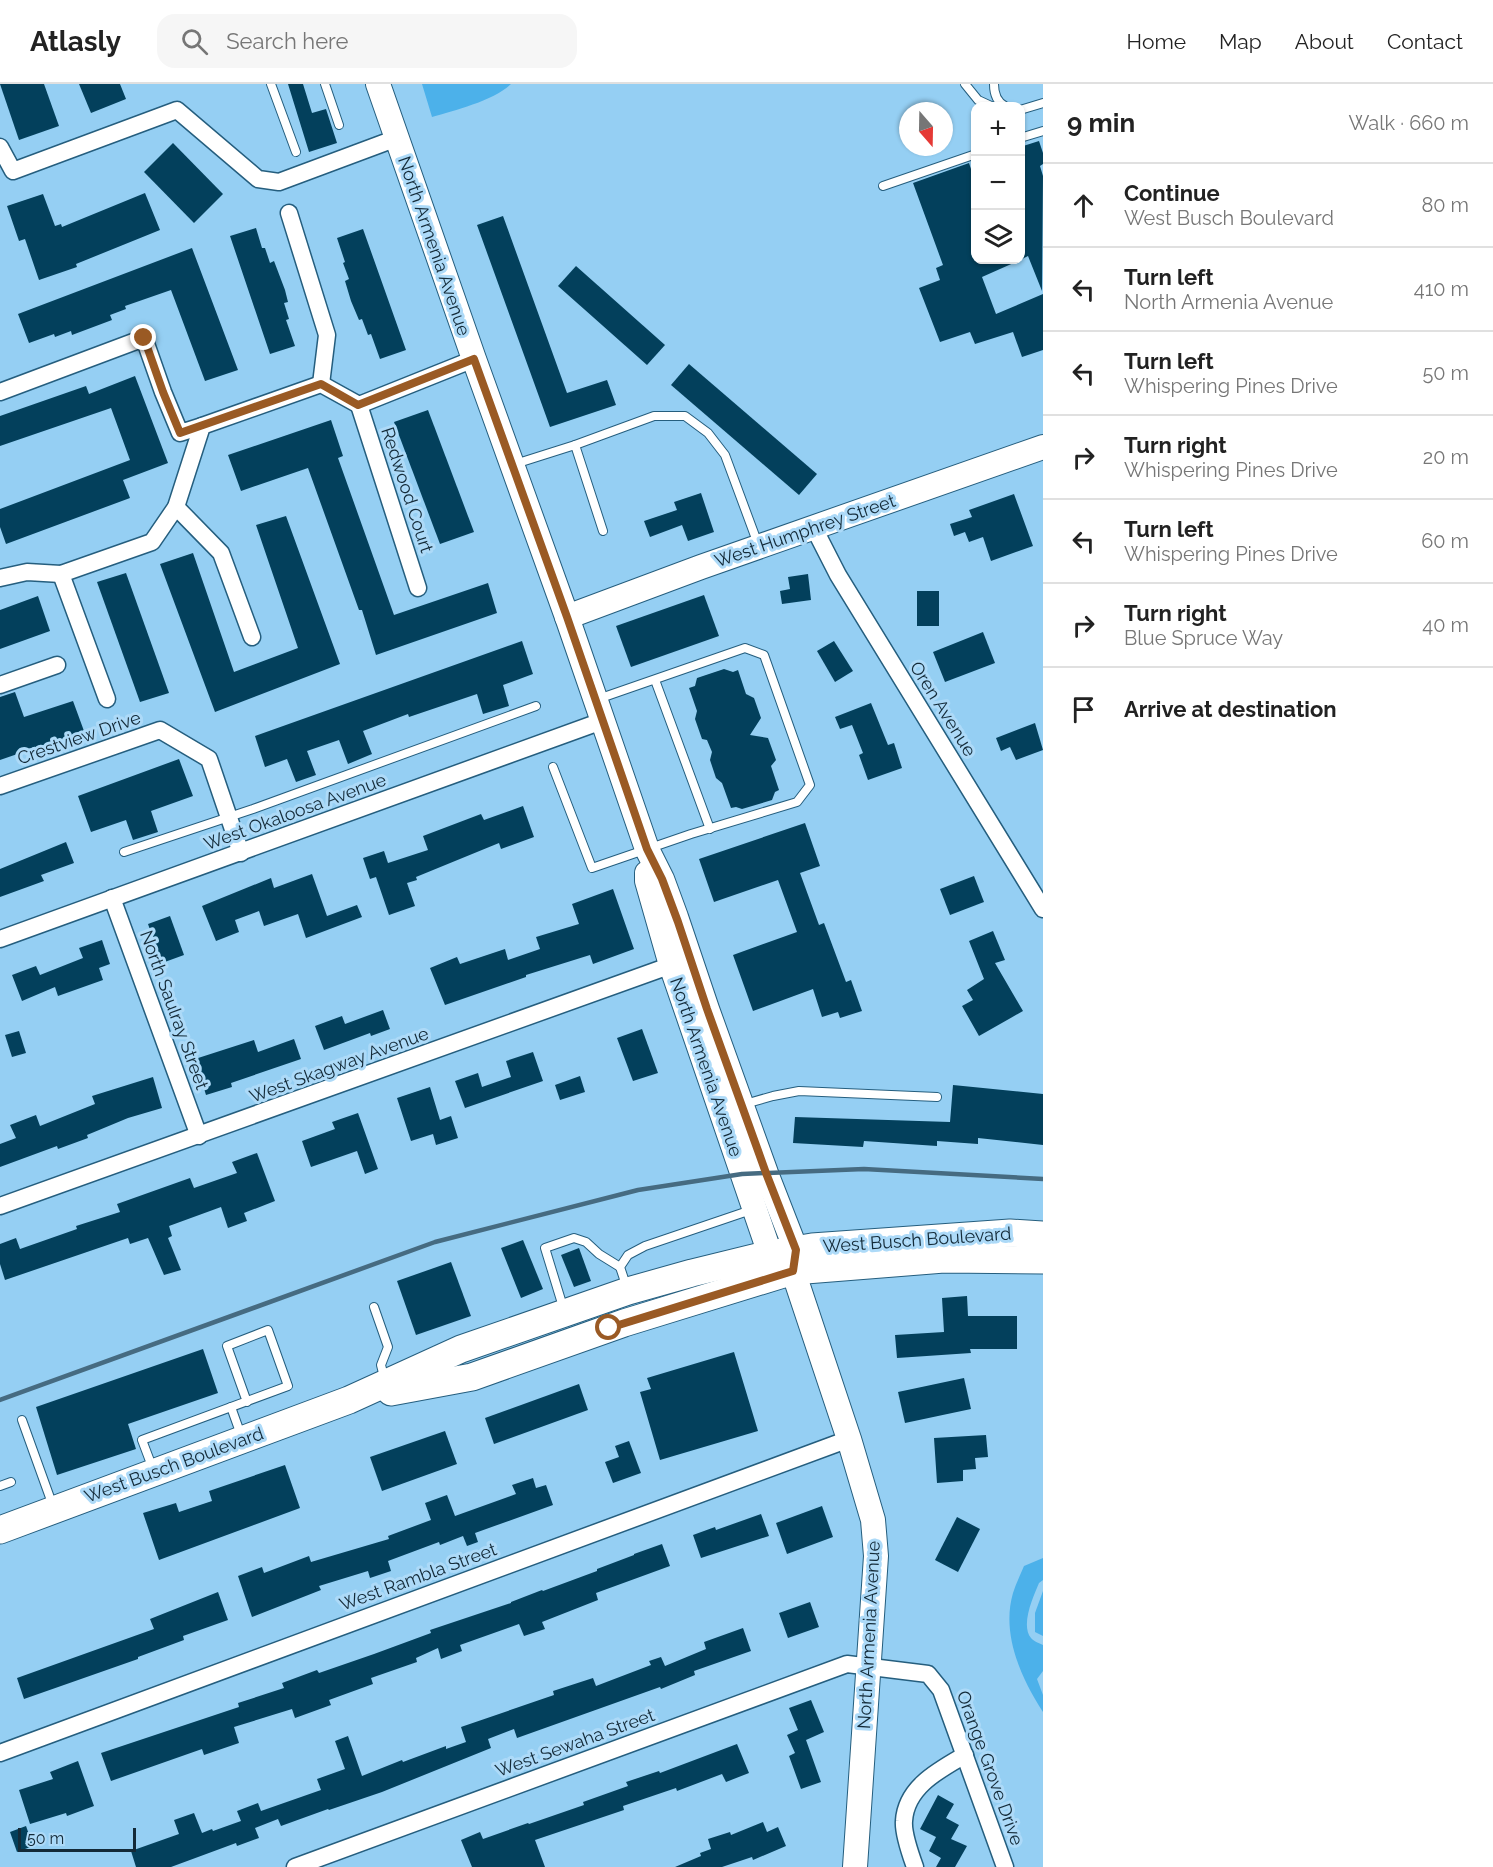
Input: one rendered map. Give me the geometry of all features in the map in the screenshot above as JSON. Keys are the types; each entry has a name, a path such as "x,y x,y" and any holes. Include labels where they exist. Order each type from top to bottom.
{"main road":[{"name":"North Armenia Avenue","path":"378,84 647,849 662,879 681,962 755,1209 786,1258"},
{"name":"West Humphrey Street","path":"567,617 1043,447"},
{"name":"North Armenia Avenue","path":"681,962 741,1105 786,1258 849,1438 873,1520 876,1556 869,1667 850,1865"},
{"name":"West Busch Boulevard","path":"1,1527 349,1400 461,1349 565,1313 624,1279 692,1273 786,1258 1010,1233 1043,1234"},
{"name":"West Busch Boulevard","path":"349,1400 472,1377 624,1323 786,1258 1043,1260"}],"street":[{"path":"0,147 6,173 177,110 258,179 279,183 396,138"},
{"path":"289,213 327,335 321,384"},
{"path":"0,392 144,338 180,433 321,384 358,405 474,359"},
{"name":"Redwood Court","path":"358,405 418,588"},
{"path":"0,578 27,572 61,574 152,542 176,507 202,426"},
{"path":"176,507 221,553 252,638"},
{"name":"Oren Avenue","path":"814,528 838,575 1043,909"},
{"path":"61,574 107,699"},
{"path":"0,685 57,665"},
{"name":"West Okaloosa Avenue","path":"0,939 241,852 598,710"},
{"name":"Crestview Drive","path":"0,786 160,730 209,759 241,852"},
{"name":"North Saulray Street","path":"112,898 199,1136"},
{"name":"West Skagway Avenue","path":"0,1206 681,962"},
{"name":"West Rambla Street","path":"0,1753 849,1438"},
{"name":"West Sewaha Street","path":"295,1867 847,1664 869,1667"},
{"name":"Orange Grove Drive","path":"869,1667 928,1674 941,1690 1005,1867"},
{"path":"915,1867 904,1822 912,1795 932,1774 965,1755"}],"lane":[{"path":"271,84 296,152"},
{"path":"325,84 339,125"},
{"path":"965,84 982,102"},
{"path":"994,84 1000,102"},
{"path":"1025,108 1043,103"},
{"path":"1025,136 1043,131"},
{"path":"884,186 971,155"},
{"path":"512,465 654,416 684,416 708,433 725,455 759,547"},
{"path":"574,445 603,531"},
{"path":"553,766 592,868 797,802 810,785 764,655 745,648 655,680 598,710"},
{"path":"655,680 710,829"},
{"path":"124,852 229,817 536,706"},
{"path":"741,1105 799,1091 937,1097"},
{"path":"624,1279 628,1255 645,1246 755,1209"},
{"path":"565,1313 546,1248 574,1238 586,1242 624,1279"},
{"path":"374,1307 388,1347 381,1365 386,1383"},
{"path":"154,1472 142,1440 247,1402 288,1386 268,1330 227,1346 247,1402"},
{"path":"231,1407 242,1440"},
{"path":"22,1420 54,1509"},
{"path":"0,1486 11,1482"}],"water":[{"path":"422,84 511,84 484,100 432,117"},
{"path":"1043,1558 1043,1580 1039,1583 1031,1602 1027,1626 1031,1638 1043,1645 1043,1671 1037,1679 1043,1695 1043,1712 1027,1685 1015,1655 1011,1640 1010,1608 1013,1593 1024,1566"},
{"path":"1043,1591 1043,1636 1035,1632 1035,1613"}],"building":[{"path":"0,84 44,84 59,126 19,140"},
{"path":"79,84 120,84 126,99 91,113"},
{"path":"288,84 303,84 312,113 326,109 337,143 309,152"},
{"path":"1039,141 1043,153 1043,164 1040,166 1043,176 1042,291 1028,256 1025,258 1025,145"},
{"path":"173,143 223,194 194,223 144,172"},
{"path":"969,163 971,169 971,264 1011,264 982,277 996,314 1043,294 1043,350 1022,357 1013,332 975,344 970,332 940,342 919,288 940,280 936,268 943,265 913,183"},
{"path":"145,193 160,230 76,264 77,267 39,280 25,239 19,241 7,206 43,194 55,226 61,224 62,227"},
{"path":"503,216 567,393 607,380 616,405 550,427 477,225"},
{"path":"256,228 262,248 265,248 270,263 274,261 285,290 288,302 284,303 289,319 286,320 295,346 270,354 230,236"},
{"path":"363,229 406,350 380,359 371,334 368,335 351,301 345,281 349,279 337,238"},
{"path":"192,248 238,370 205,381 171,290 125,306 126,309 110,315 112,320 72,335 71,331 55,337 54,334 29,343 18,314"},
{"path":"576,266 665,345 647,365 558,286"},
{"path":"689,364 817,474 799,495 671,385"},
{"path":"135,376 168,463 123,480 130,498 6,544 0,527 0,509 130,460 111,408 0,446 0,416 86,386 89,394"},
{"path":"428,410 474,532 440,544 394,422"},
{"path":"331,420 343,456 338,458 394,615 488,583 497,613 376,655 362,610 359,610 308,468 241,491 228,455"},
{"path":"701,493 714,532 688,541 682,525 650,537 644,521 677,510 674,502"},
{"path":"1014,494 1033,546 991,561 983,537 969,542 965,532 954,536 950,524 972,517 969,510"},
{"path":"286,516 340,664 215,712 160,564 193,553 234,672 298,648 256,525"},
{"path":"126,573 169,693 140,702 97,582"},
{"path":"808,574 811,600 782,604 780,591 790,589 788,577"},
{"path":"917,591 939,591 939,626 917,626"},
{"path":"704,595 719,636 631,667 616,626"},
{"path":"38,596 50,631 0,649 0,610"},
{"path":"983,632 995,663 945,682 933,652"},
{"path":"522,641 533,674 503,685 509,706 483,714 477,694 409,717 408,714 363,731 372,754 348,764 339,740 307,751 316,775 296,782 287,759 265,767 255,736"},
{"path":"834,641 853,671 835,682 817,651"},
{"path":"724,669 733,672 738,670 746,694 754,698 761,718 750,735 768,738 776,760 771,766 779,790 775,792 772,800 742,809 731,808 722,783 716,778 710,760 712,752 707,740 702,739 695,719 697,711 689,688 695,686 697,678"},
{"path":"15,692 24,717 73,701 84,731 0,760 0,697"},
{"path":"871,703 888,745 894,743 902,768 868,780 859,755 863,753 852,725 840,729 835,717"},
{"path":"1035,723 1043,750 1016,760 1010,747 1001,751 996,738"},
{"path":"179,759 193,796 151,811 158,832 133,840 126,820 91,832 78,796"},
{"path":"523,806 534,837 501,849 499,843 416,877 417,880 407,883 415,906 389,915 376,877 370,879 363,858 384,851 388,863 428,850 423,836 481,814 484,820"},
{"path":"805,823 820,866 800,873 819,925 824,923 846,982 851,980 862,1011 840,1018 838,1012 822,1017 813,989 753,1011 733,955 797,932 778,880 714,902 699,859"},
{"path":"66,842 74,863 41,875 44,881 0,897 0,869"},
{"path":"312,874 327,916 357,905 362,917 306,938 298,914 264,926 259,911 235,920 239,932 216,941 202,906 271,878 274,888"},
{"path":"974,876 984,902 950,915 940,889"},
{"path":"613,889 634,949 593,964 590,955 526,975 526,977 445,1005 430,968 457,957 460,964 505,949 508,960 540,949 536,937 579,924 572,904"},
{"path":"170,916 184,955 162,963 148,924"},
{"path":"993,931 1005,960 995,963 1023,1011 979,1036 962,1006 973,1000 967,990 984,979 969,941"},
{"path":"102,940 110,964 99,968 103,980 58,996 55,987 22,1001 12,975 36,966 40,975 83,958 79,948"},
{"path":"383,1010 390,1029 371,1036 370,1033 324,1050 315,1026 342,1016 345,1024"},
{"path":"642,1029 658,1073 633,1081 617,1038"},
{"path":"19,1031 26,1053 12,1057 5,1035"},
{"path":"294,1039 301,1059 231,1083 232,1087 206,1095 195,1059 254,1040 258,1052"},
{"path":"533,1052 543,1081 465,1108 455,1081 478,1073 482,1087 511,1077 506,1061"},
{"path":"580,1076 585,1092 560,1100 555,1085"},
{"path":"153,1077 162,1108 128,1118 87,1135 88,1138 58,1149 57,1146 0,1167 0,1144 16,1138 10,1125 36,1115 40,1126 95,1104 92,1096"},
{"path":"953,1085 1043,1094 1043,1145 978,1138 978,1144 937,1141 937,1146 864,1141 863,1147 793,1143 795,1117 950,1122"},
{"path":"430,1087 440,1120 451,1116 458,1138 436,1145 433,1134 411,1141 397,1098"},
{"path":"358,1113 378,1169 365,1174 357,1151 311,1167 302,1141 335,1129 332,1122"},
{"path":"257,1153 275,1201 244,1213 247,1221 228,1228 221,1207 169,1226 172,1236 168,1238 181,1270 164,1275 148,1238 130,1244 128,1238 5,1280 0,1264 0,1244 16,1238 20,1249 77,1229 76,1226 120,1212 117,1204 190,1178 194,1188 237,1173 232,1162"},
{"path":"523,1240 543,1289 521,1298 501,1248"},
{"path":"579,1248 591,1281 574,1287 561,1255"},
{"path":"451,1262 471,1316 416,1335 397,1281"},
{"path":"967,1296 968,1316 1017,1316 1017,1349 970,1349 971,1353 897,1358 895,1335 944,1332 942,1298"},
{"path":"203,1349 218,1393 128,1424 136,1449 57,1475 36,1407"},
{"path":"734,1352 758,1431 660,1460 640,1392 651,1389 647,1378"},
{"path":"964,1378 971,1409 905,1423 898,1392"},
{"path":"579,1384 588,1410 494,1444 485,1418"},
{"path":"445,1431 457,1464 382,1491 370,1457"},
{"path":"986,1435 988,1457 975,1458 976,1469 963,1470 963,1481 937,1483 934,1438"},
{"path":"629,1441 641,1473 613,1483 605,1462 619,1457 615,1446"},
{"path":"285,1465 300,1508 159,1560 143,1513 176,1503 179,1512 212,1501 209,1491"},
{"path":"533,1478 536,1488 546,1485 553,1505 475,1533 478,1542 467,1546 463,1536 440,1545 439,1542 388,1561 391,1571 370,1578 368,1571 319,1586 321,1590 252,1617 238,1576 262,1567 264,1573 309,1556 311,1562 389,1539 388,1536 431,1520 425,1503 447,1495 455,1516 516,1494 512,1485"},
{"path":"822,1506 833,1537 787,1554 776,1523"},
{"path":"761,1514 769,1536 701,1558 693,1535 715,1527 716,1530"},
{"path":"957,1517 980,1529 958,1572 935,1560"},
{"path":"662,1544 670,1566 596,1593 598,1600 542,1622 545,1629 524,1636 519,1624 460,1645 462,1651 441,1659 438,1648 416,1658 417,1662 371,1678 373,1684 329,1700 331,1705 295,1718 292,1709 234,1727 239,1743 204,1755 202,1749 111,1781 101,1753 239,1707 238,1703 284,1688 282,1683 317,1670 319,1673 374,1654 431,1633 430,1630 511,1603"},
{"path":"218,1592 228,1620 183,1636 184,1640 138,1657 138,1659 24,1699 17,1678 154,1629 150,1619"},
{"path":"810,1602 819,1627 788,1638 779,1613"},
{"path":"743,1628 751,1651 694,1671 695,1675 661,1689 660,1687 517,1738 514,1729 488,1739 491,1748 382,1792 281,1826 278,1819 255,1828 259,1838 237,1846 236,1843 171,1867 136,1867 131,1851 179,1834 174,1820 194,1813 202,1833 212,1829 213,1831 241,1821 237,1811 258,1803 261,1811 321,1790 317,1779 345,1769 335,1741 348,1736 362,1776 402,1760 403,1762 446,1746 446,1749 466,1742 461,1727 554,1695 553,1691 593,1678 596,1686 651,1665 649,1661 661,1657 665,1666 706,1649 704,1642"},
{"path":"811,1700 824,1732 806,1740 821,1782 801,1789 789,1756 795,1753 787,1735 798,1730 789,1708"},
{"path":"737,1744 749,1773 726,1782 722,1774 677,1791 676,1788 623,1806 624,1810 535,1840 545,1867 472,1867 461,1840 480,1832 483,1839 584,1805 583,1802 628,1786 626,1782 659,1771 660,1773"},
{"path":"78,1761 94,1806 67,1816 66,1813 30,1824 19,1790 53,1779 50,1772"},
{"path":"938,1795 954,1804 946,1818 959,1825 951,1839 967,1846 955,1867 936,1867 941,1858 929,1851 936,1837 920,1829"},
{"path":"763,1822 767,1832 778,1827 786,1846 753,1860 752,1857 722,1867 675,1867 711,1849 708,1839 730,1832 731,1835"},
{"path":"26,1826 33,1846 17,1852 10,1832"}],"railway":[{"path":"0,1400 435,1242 638,1190 742,1174 864,1169 1043,1179"}],"route":[{"path":"144,338 180,433 321,384 358,405 474,359 567,617 647,849 662,879 678,922 766,1173 796,1250 793,1271 609,1328"}]}
